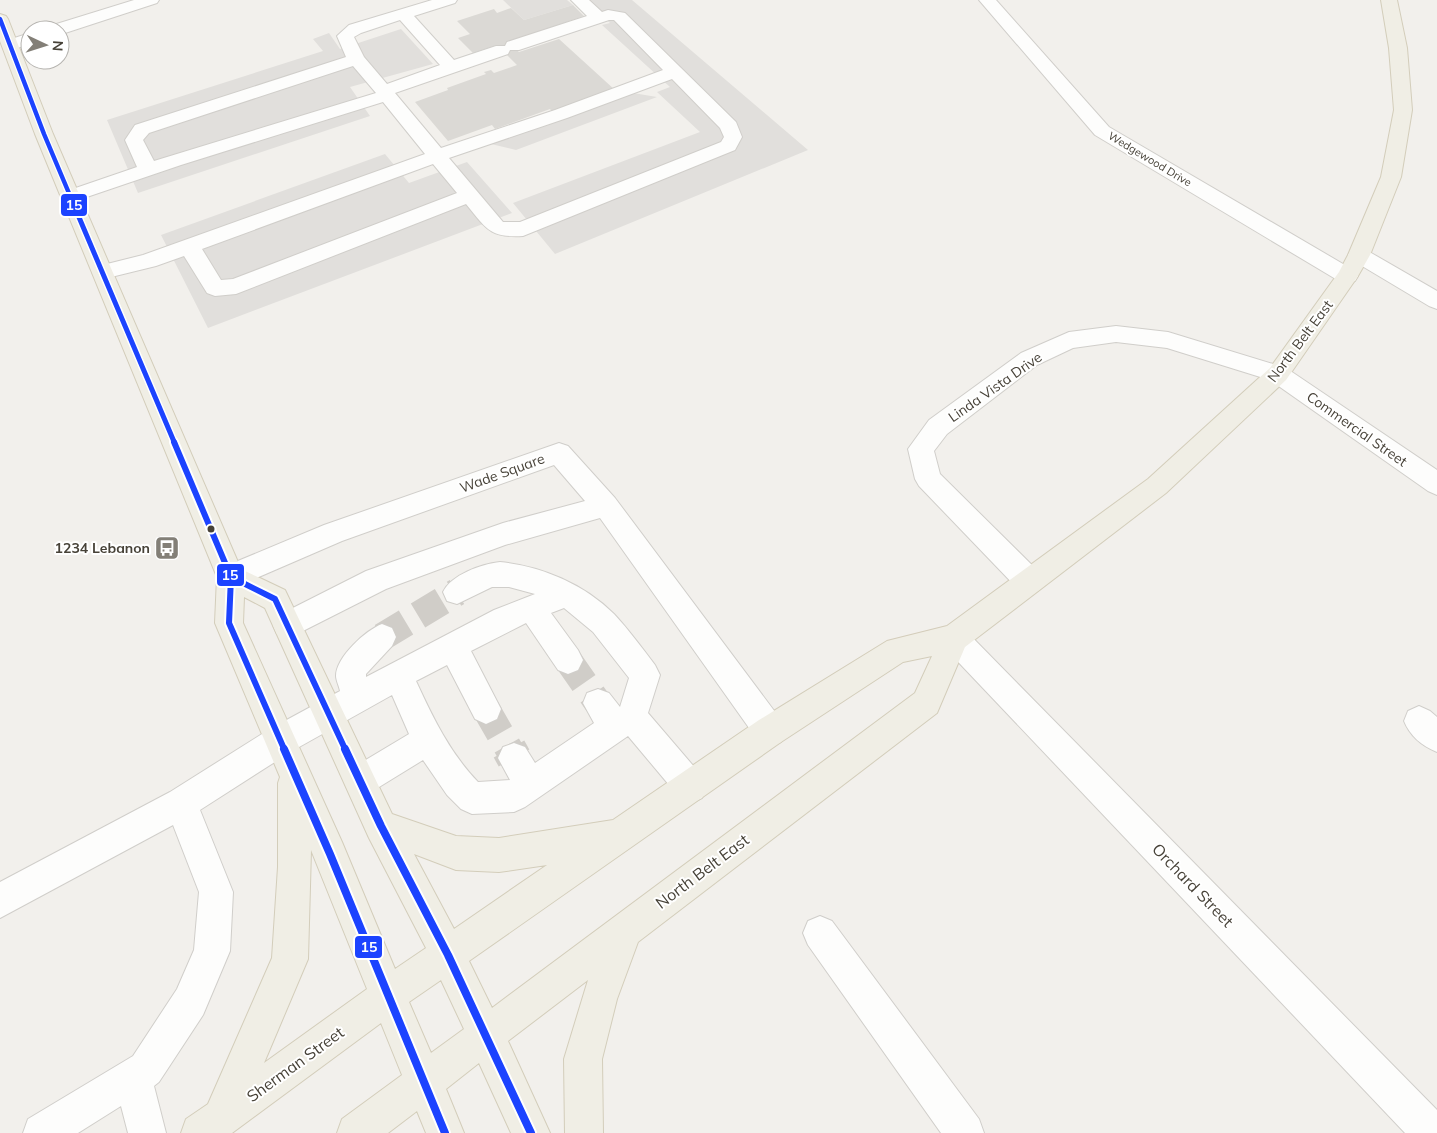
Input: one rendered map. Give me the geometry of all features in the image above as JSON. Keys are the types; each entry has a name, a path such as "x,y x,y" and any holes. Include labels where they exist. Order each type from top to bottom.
{"main road":[{"name":"North Belt East","path":"389,995 770,731 897,650 954,638 1157,486 1278,374 1347,276 1359,255 1391,177 1403,110 1398,48 1389,0"},
{"path":"0,19 20,41"},
{"path":"30,70 71,196 231,577 229,623 281,740 445,1133"},
{"path":"231,577 275,599 381,826 448,955 531,1133"},
{"name":"North Belt East","path":"423,1082 484,1034 926,703 954,638"},
{"path":"210,1126 290,960 295,868 294,772"},
{"path":"381,826 456,853 491,854 552,848 622,834"},
{"path":"584,1133 584,1059 599,999 625,929"},
{"name":"Sherman Street","path":"210,1126 389,995"},
{"path":"356,1133 423,1082"}],"street":[{"path":"70,26 150,0"},
{"path":"71,196 385,93 450,67 608,15 619,16 729,126 734,136 728,146 523,228 509,230 496,227 385,93 356,60 345,36 355,29 449,0"},
{"path":"579,0 599,18"},
{"name":"Wedgewood Drive","path":"987,0 1102,131 1347,276"},
{"path":"403,14 450,67"},
{"path":"148,170 134,140 142,129 356,60"},
{"path":"103,272 148,261 437,156 562,114 674,72"},
{"path":"189,246 215,288 236,286 470,195"},
{"path":"1359,255 1437,301"},
{"name":"Linda Vista Drive","path":"1029,581 928,479 921,449 938,427 1029,359 1069,340 1116,334 1168,340 1278,374"},
{"name":"Commercial Street","path":"1278,374 1437,484"},
{"name":"Wade Square","path":"231,577 334,534 559,453 606,506 770,731"},
{"path":"288,625 376,580 503,534 606,506"},
{"path":"400,676 427,740 458,784 472,798 514,796 531,784 615,716 645,675 603,623 567,594 546,584 516,577 492,575 457,592"},
{"path":"0,901 182,803 281,740 328,713 504,619 567,594"},
{"path":"531,608 568,660"},
{"path":"357,698 351,676 353,667 382,637"},
{"name":"Orchard Street","path":"954,638 1432,1133"},
{"path":"453,646 486,709"},
{"path":"615,716 692,786"},
{"path":"360,781 427,740"},
{"path":"514,758 531,784"},
{"path":"42,1133 146,1069 190,1002 212,951 216,892 182,803"},
{"path":"820,933 965,1133"},
{"path":"132,1077 147,1133"}],"shaded area":[{"path":"503,0 567,0 573,5 524,20"},
{"path":"585,0 632,0 808,150 555,254 513,203 700,132 657,92 670,87 602,25 610,23"},
{"path":"401,29 433,64 350,87 370,116 138,193 107,120 323,51 313,39 329,33 340,49"},
{"path":"633,93 657,97 516,150 491,144"},
{"path":"385,154 409,183 467,162 512,213 208,328 161,235"}],"building":[{"path":"573,5 584,16 509,42 519,52 559,39 615,90 553,113 550,109 495,129 492,125 448,141 415,102 486,74 484,72 491,70 494,73 517,65 497,45 473,53 458,38 470,34 457,21 494,9 497,13 511,8 524,20"}],"tunnel":[{"path":"382,637 457,592"},
{"path":"568,660 598,703"},
{"path":"486,709 510,751"},
{"path":"509,749 514,758"}],"transit line":[{"name":"15","path":"0,19 44,134 231,577 229,623 330,854 445,1133"},
{"name":"15","path":"231,577 275,599 381,826 448,955 531,1133"}],"place":[{"name":"1234 Lebanon","path":"167,548"}]}
